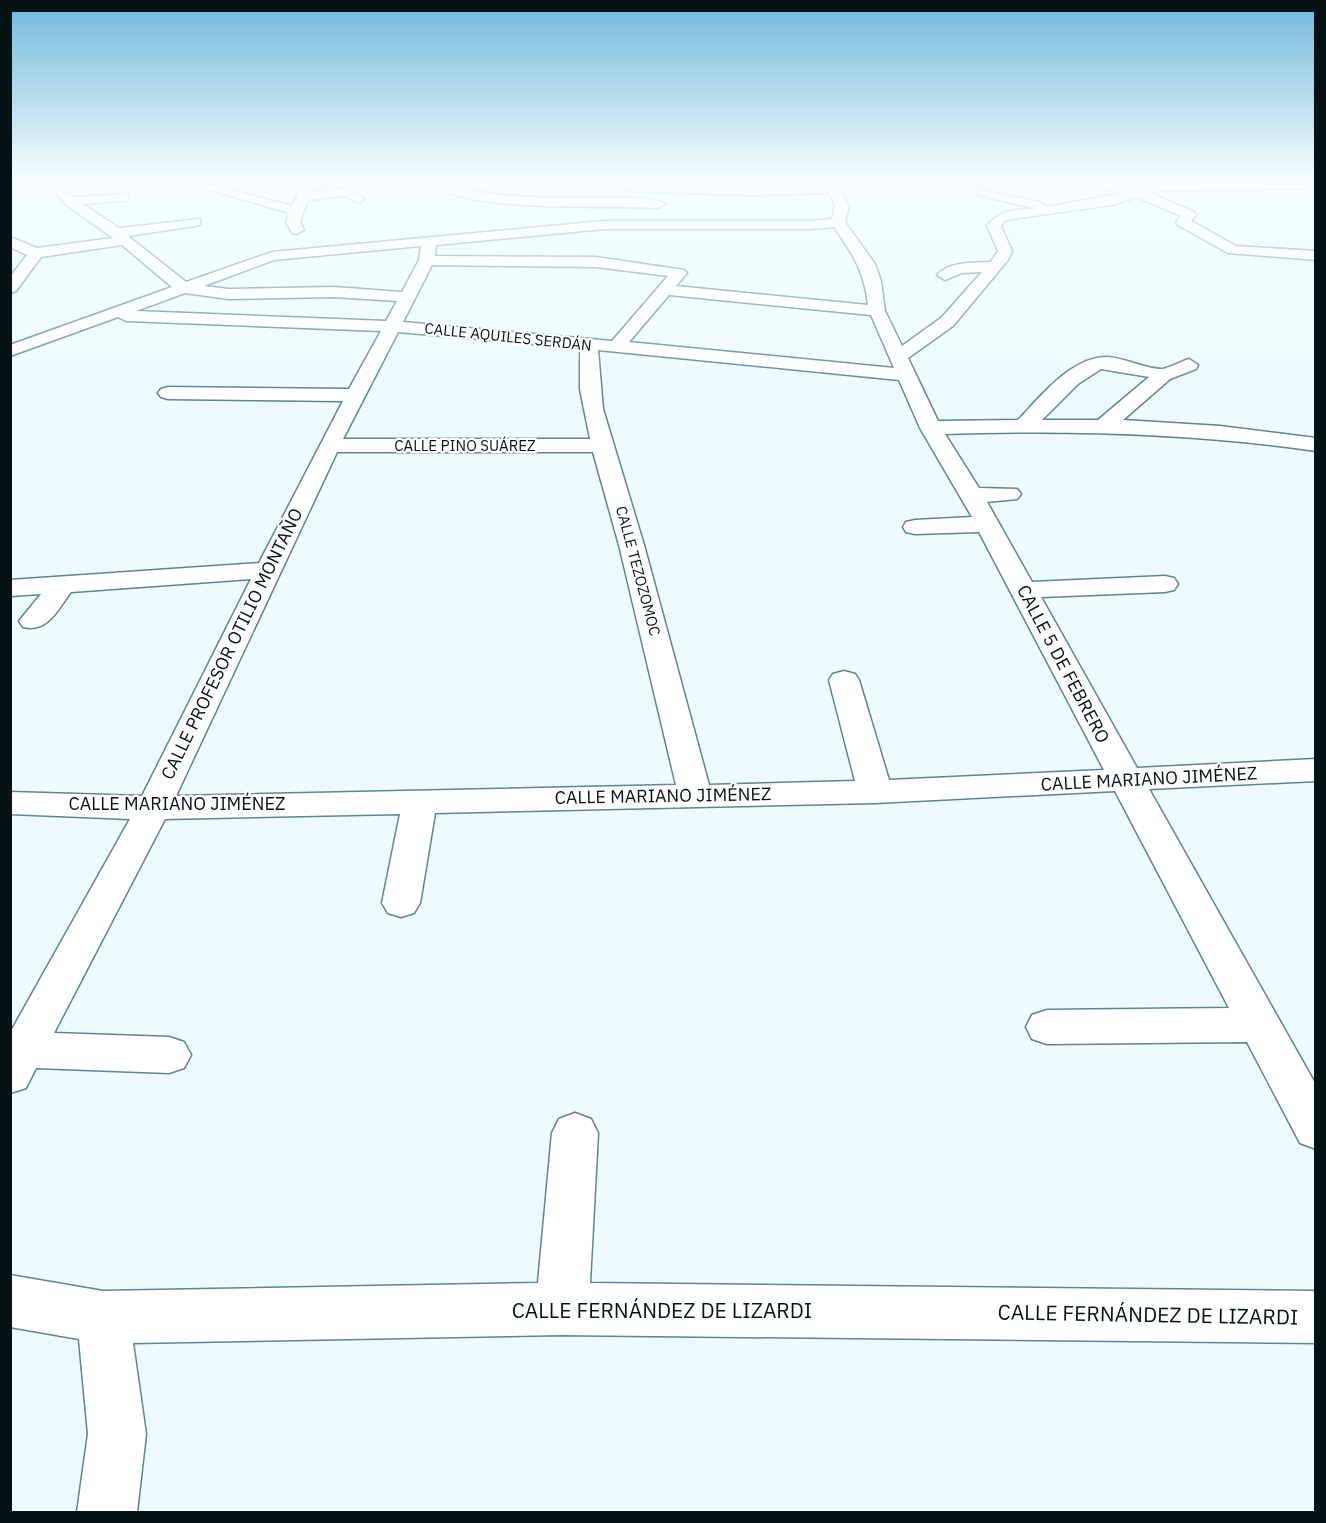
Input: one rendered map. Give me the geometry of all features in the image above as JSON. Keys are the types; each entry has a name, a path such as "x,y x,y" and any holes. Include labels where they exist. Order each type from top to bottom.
{"street":[{"path":"29,251 35,254 49,251"},
{"path":"139,251 184,288 229,294 326,292 405,297"},
{"path":"10,351 265,257 336,251"},
{"name":"CALLE PROFESOR OTILIO MONTAÑO","path":"18,1063 153,808 329,446 357,395 427,251"},
{"path":"443,251 596,262 668,269 679,274 615,348"},
{"name":"CALLE 5 DE FEBRERO","path":"859,251 867,264 873,281 876,310 931,428 972,495 1262,1025 1316,1129"},
{"path":"901,366 947,322 996,266 1005,251"},
{"path":"1255,251 1316,256"},
{"path":"10,288 32,262 35,254"},
{"path":"945,275 959,269 996,266"},
{"path":"665,290 876,310"},
{"name":"CALLE AQUILES SERDÁN","path":"110,316 390,326 589,346 901,366"},
{"path":"492,335 506,316"},
{"name":"CALLE TEZOZOMOC","path":"589,346 588,390 621,507 695,795"},
{"path":"1025,425 1054,395 1090,366 1108,363 1163,375"},
{"path":"1105,425 1163,375 1189,365"},
{"path":"168,393 232,385 357,395"},
{"path":"931,428 1105,425 1229,432 1316,446"},
{"name":"CALLE PINO SUÁREZ","path":"329,446 602,445"},
{"path":"972,495 1009,495"},
{"path":"915,527 987,524"},
{"path":"10,588 268,570"},
{"path":"1024,590 1165,584"},
{"path":"33,621 62,586"},
{"path":"844,680 875,792"},
{"name":"CALLE MARIANO JIMÉNEZ","path":"10,803 153,808 875,792 1316,770"},
{"path":"401,903 420,801"},
{"path":"1047,1027 1262,1025"},
{"path":"18,1063 169,1054"},
{"path":"562,1308 575,1133"},
{"name":"CALLE FERNÁNDEZ DE LIZARDI","path":"10,1301 104,1317 562,1308 1316,1317"},
{"path":"104,1317 117,1434 107,1512"}]}
